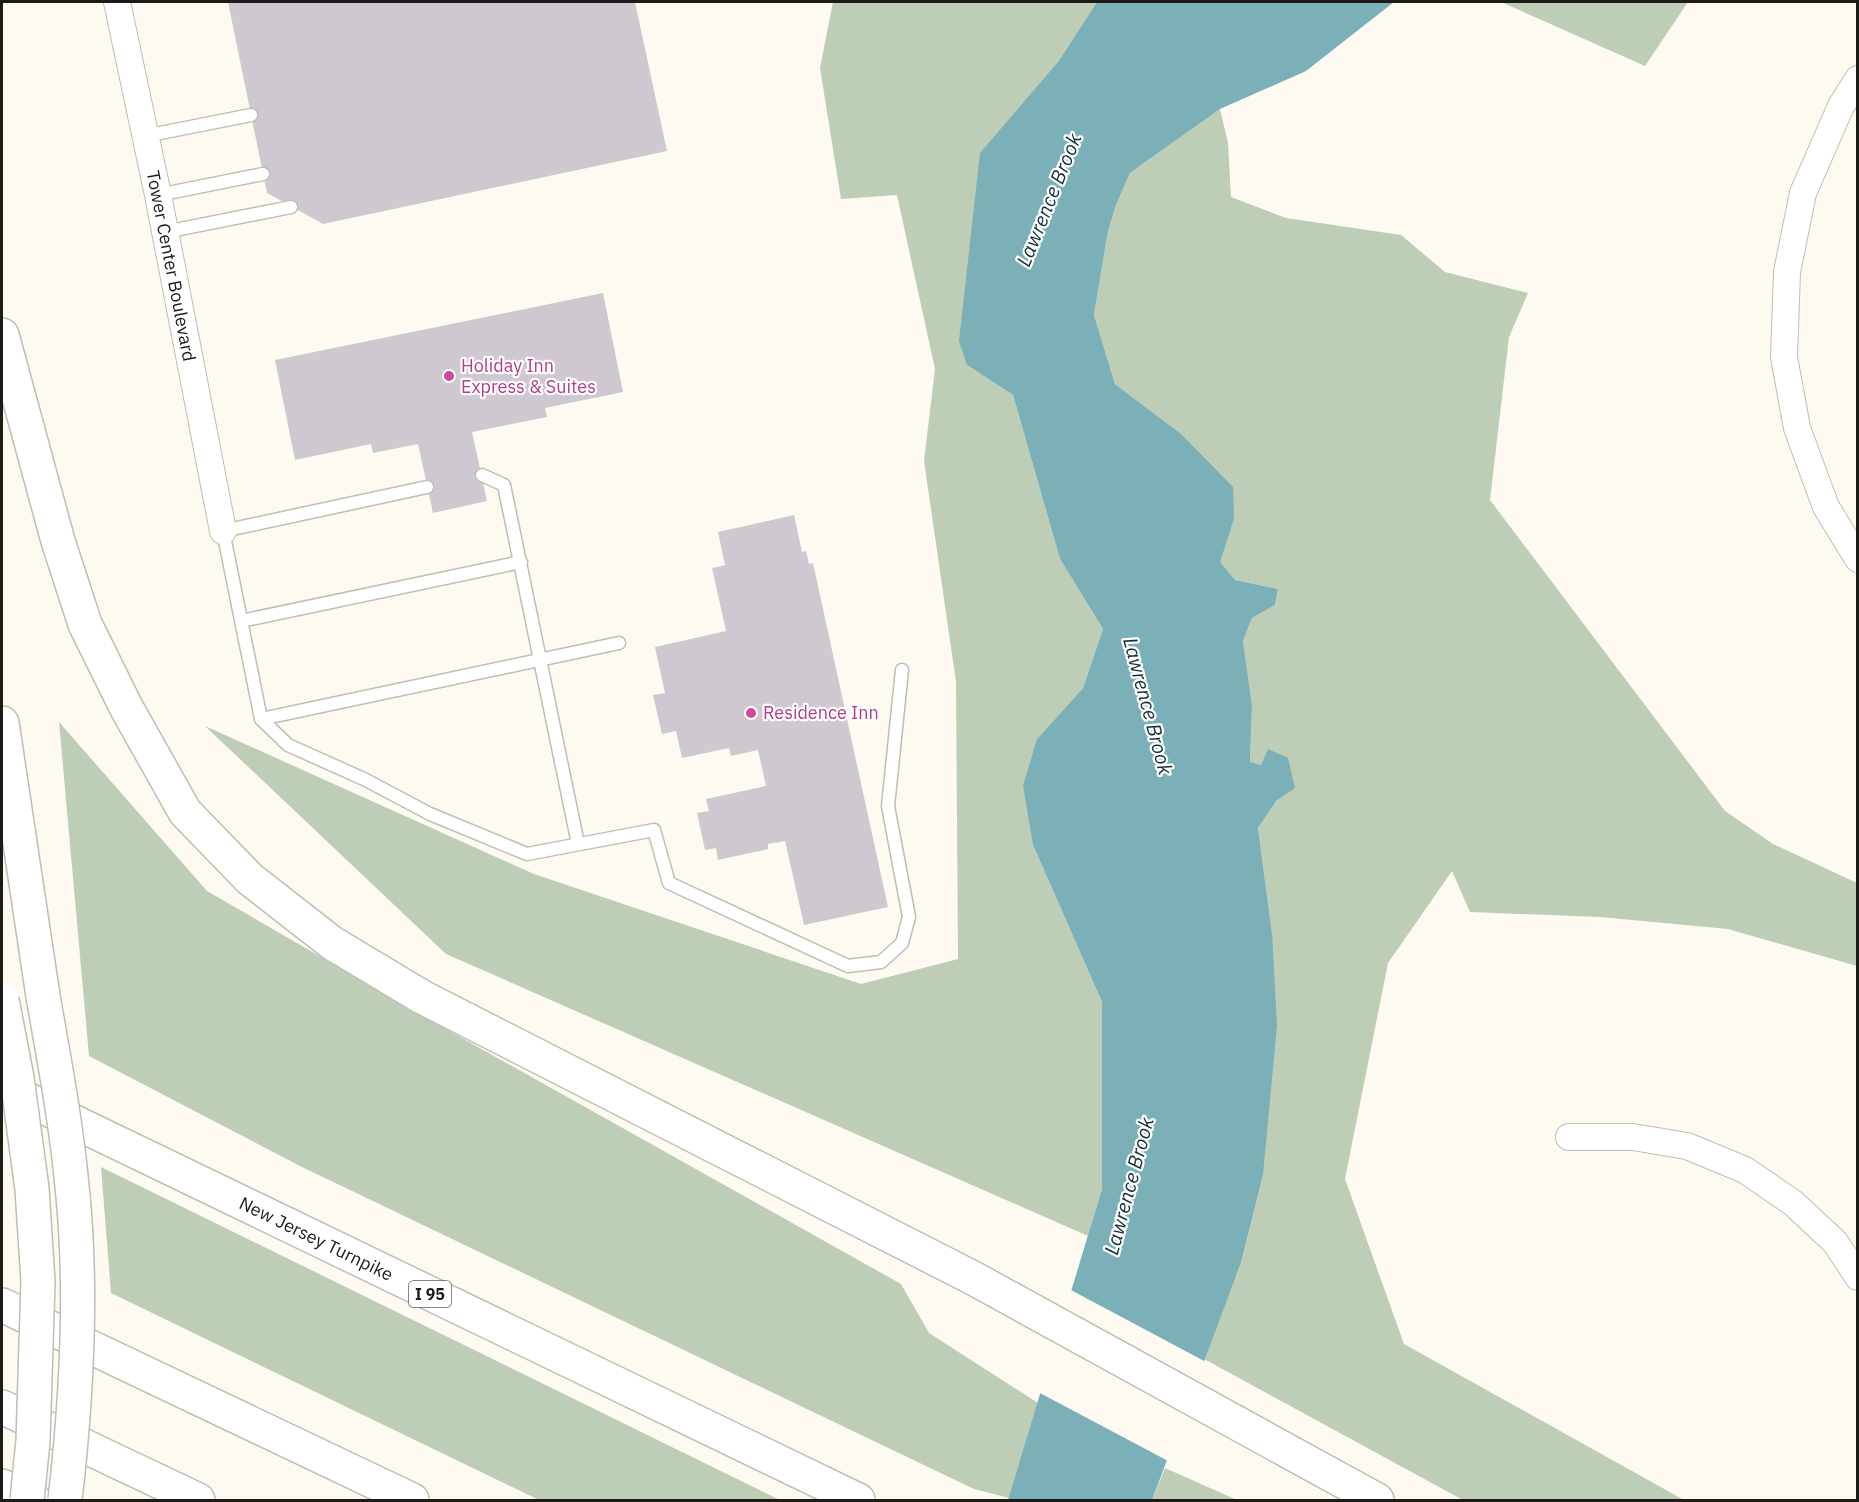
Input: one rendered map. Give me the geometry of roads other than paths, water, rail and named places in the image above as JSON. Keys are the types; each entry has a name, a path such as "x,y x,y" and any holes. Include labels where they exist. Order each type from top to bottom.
{"highway":[{"path":"2,335 58,541 85,624 126,706 185,812 250,879 332,943 422,997 973,1278 1377,1500"},
{"path":"2,723 43,996 60,1089 72,1186 78,1287 76,1394 65,1500"},
{"path":"2,1000 17,1078 32,1189 38,1281 33,1441 27,1500"},
{"name":"New Jersey Turnpike","path":"2,1087 858,1500"},
{"path":"2,1305 412,1500"},
{"path":"2,1407 198,1500"},
{"path":"2,1486 34,1500"}],"street":[{"name":"Tower Center Boulevard","path":"117,2 158,195 223,531"},
{"path":"1857,79 1841,106 1803,193 1787,272 1784,357 1797,428 1826,507 1857,559"},
{"path":"1569,1137 1634,1137 1687,1146 1745,1170 1793,1203 1835,1242 1857,1277"}],"lane":[{"path":"145,136 251,115"},
{"path":"158,195 263,174"},
{"path":"165,232 291,207"},
{"path":"482,475 504,485 578,844"},
{"path":"427,487 223,531 261,718 288,745 366,780 430,814 527,854 654,830 669,883 848,966 881,962 902,942 909,917 888,806 902,670"},
{"path":"241,621 521,562"},
{"path":"261,718 619,643"}],"water":[{"name":"Lawrence Brook","path":"1097,2 1394,2 1306,71 1220,109 1130,173 1108,231 1094,315 1115,384 1180,433 1233,487 1234,519 1220,562 1235,580 1278,589 1275,605 1252,618 1243,641 1252,705 1250,762 1261,765 1268,749 1288,758 1295,788 1277,800 1258,828 1272,933 1277,1025 1263,1175 1241,1263 1152,1500 1008,1500 1102,1189 1102,1002 1033,845 1023,786 1037,739 1083,688 1103,629 1060,559 1013,395 967,365 959,341 980,153 1058,62"}],"place":[{"name":"Holiday Inn Express & Suites","path":"449,376"},
{"name":"Residence Inn","path":"751,713"}]}
